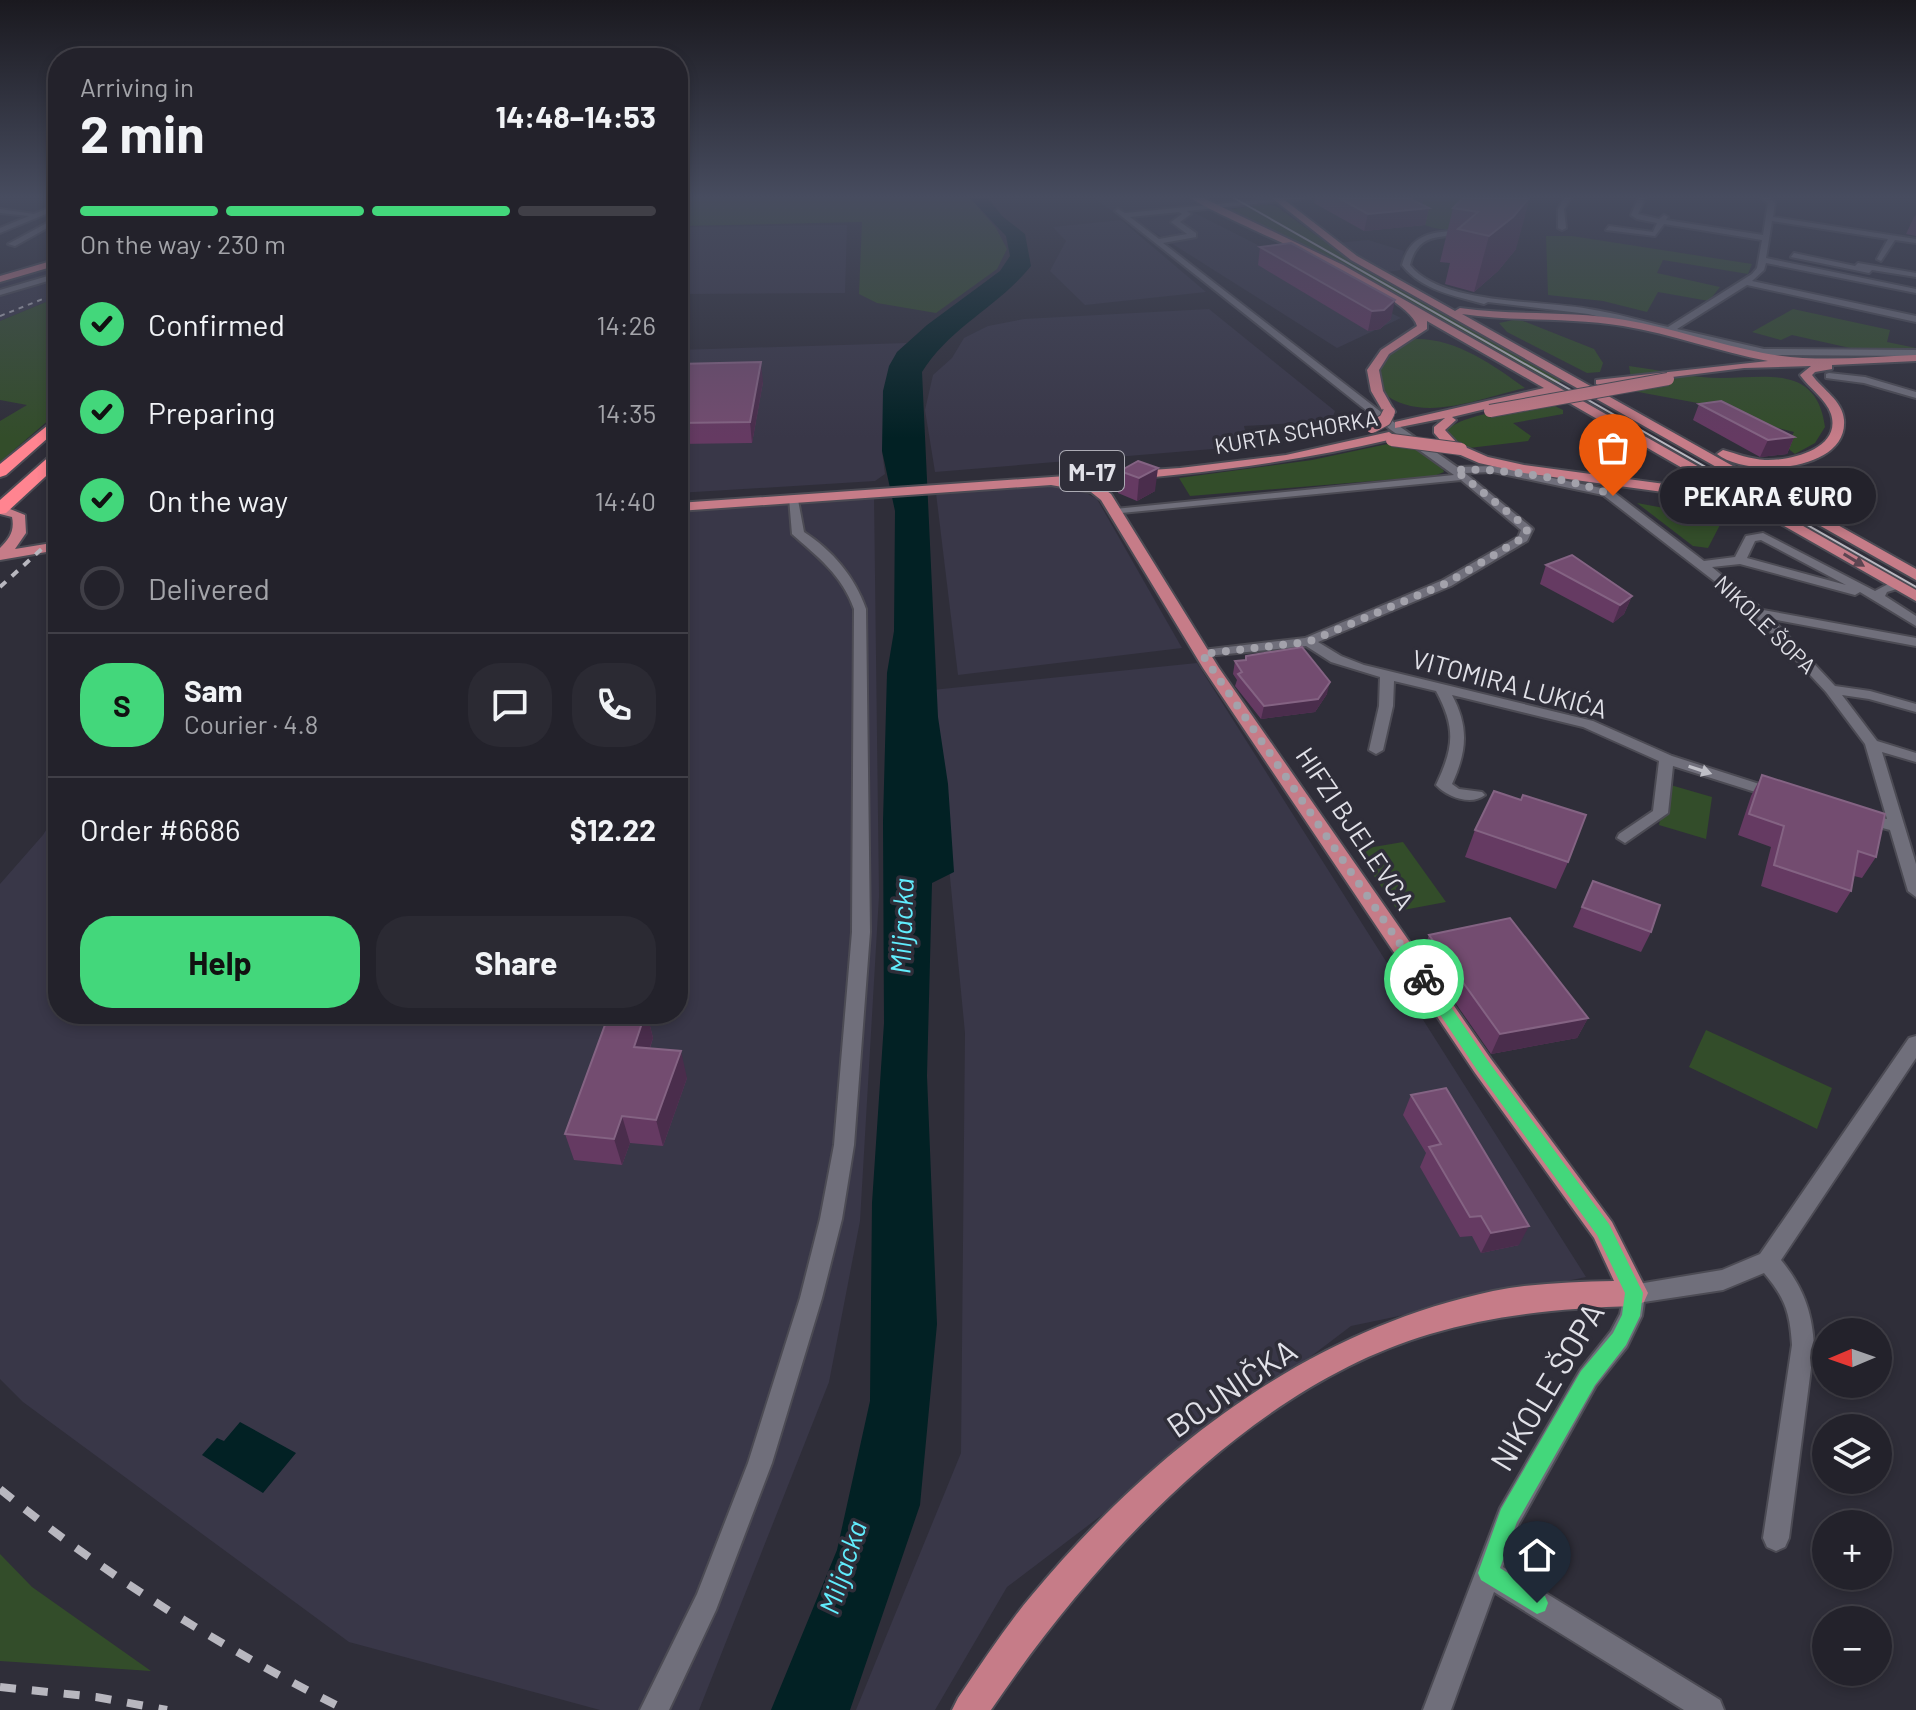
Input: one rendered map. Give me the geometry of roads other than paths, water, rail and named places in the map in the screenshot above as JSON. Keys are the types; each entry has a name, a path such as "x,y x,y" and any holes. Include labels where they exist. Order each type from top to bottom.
{"highway":[{"path":"0,472 48,430"},
{"path":"0,487 48,446"},
{"path":"0,509 48,466"},
{"path":"18,515 48,484"}],"main road":[{"path":"1357,278 1812,535"},
{"path":"1390,278 1916,575"},
{"path":"1428,300 1468,312 1586,318 1671,330 1765,357 1807,361"},
{"path":"1409,306 1424,323 1391,346 1376,362 1373,378 1382,398 1400,410 1453,415"},
{"path":"1511,315 1495,321 1490,327 1525,354"},
{"path":"1408,337 1446,337 1491,353"},
{"path":"1724,347 1740,358 1731,369"},
{"name":"KURTA SCHORKA","path":"934,486 1056,483 1286,459 1453,415 1600,382 1807,361 1916,357"},
{"name":"KURTA SCHORKA","path":"1731,369 1831,371 1916,357"},
{"path":"1731,369 1790,377 1823,394"},
{"path":"1829,525 1791,495 1780,481 1781,476 1797,461 1821,450 1836,433 1835,411 1806,375 1811,369 1831,371"},
{"path":"1377,435 1385,420 1400,410"},
{"path":"1453,415 1438,430 1447,442 1461,449"},
{"name":"KURTA SCHORKA","path":"688,497 934,486 1200,463 1377,435"},
{"name":"M-17","path":"1377,435 1461,449 1529,470 1599,482 1726,496 1812,535 1916,596"},
{"path":"1685,442 1756,463 1797,461"},
{"path":"1651,445 1675,472 1671,481 1653,486"},
{"path":"1110,504 1112,483 1132,477"},
{"path":"1056,483 1095,489 1110,504"},
{"name":"KURTA SCHORKA","path":"688,506 793,500 867,490"},
{"name":"HIFZI BJELEVCA","path":"1110,504 1202,654 1483,1066 1596,1219 1634,1293"},
{"path":"0,509 18,515 20,533 0,556"},
{"path":"20,533 31,537 48,537"},
{"path":"0,556 48,548"},
{"name":"BOJNIČKA","path":"970,1710 1042,1609 1104,1538 1175,1469 1229,1424 1295,1381 1355,1351 1428,1321 1481,1307 1581,1294 1634,1293"}],"street":[{"path":"0,293 48,278"},
{"path":"1202,654 1308,642 1447,583 1526,536 1527,529 1203,278"},
{"path":"1420,278 1511,315"},
{"path":"1671,330 1752,278"},
{"path":"1764,278 1916,309"},
{"path":"1851,278 1916,291"},
{"path":"1745,282 1916,319"},
{"path":"1474,298 1555,305 1764,352 1916,357"},
{"path":"1831,371 1916,395"},
{"name":"NIKOLE ŠOPA","path":"1459,474 1493,469 1598,489 1613,496 1760,613 1831,689 1872,744 1916,891"},
{"path":"1110,504 1459,474"},
{"path":"654,1710 707,1601 760,1463 811,1298 831,1219 844,1145 861,932 860,609 851,589 819,550 798,534 793,500"},
{"path":"1740,560 1750,538 1771,537 1916,622"},
{"path":"1703,565 1740,560 1878,597"},
{"path":"1878,597 1882,590 1896,585"},
{"path":"1760,613 1916,642"},
{"name":"VITOMIRA LUKIĆA","path":"1308,642 1336,659 1387,675 1588,724 1667,759 1790,798"},
{"path":"1376,750 1386,706 1387,675"},
{"path":"1441,687 1457,715 1460,739 1454,765 1444,785 1455,793 1477,795"},
{"path":"1831,689 1870,695 1916,708"},
{"path":"1872,744 1916,758"},
{"path":"1625,838 1660,813 1667,759"},
{"path":"1850,814 1895,826"},
{"path":"1776,1538 1803,1345 1801,1312 1793,1292 1768,1261 1916,1043"},
{"name":"NIKOLE ŠOPA","path":"1437,1710 1509,1517 1588,1378 1619,1339 1631,1316 1634,1293 1723,1280 1768,1261"},
{"path":"1488,1573 1710,1710"}],"water":[{"name":"Miljacka","path":"991,278 1020,278 947,342 922,372 938,717 948,784 954,872 932,883 927,1076 937,1324 920,1505 850,1710 771,1710 837,1550 870,1401 872,1203 884,1023 883,821 887,673 894,631 895,511 882,451 883,391 889,366 897,352 927,325"},
{"path":"240,1422 296,1453 263,1493 202,1455 217,1438 224,1441"}],"tram line":[{"path":"1374,278 1916,587"}],"railway":[{"path":"0,316 48,297"},
{"path":"0,587 48,543"},
{"path":"0,1489 82,1552 167,1609 255,1662 346,1710"},
{"path":"0,1687 96,1697 167,1710"}],"place":[{"name":"PEKARA €URO","path":"1613,496"}]}
